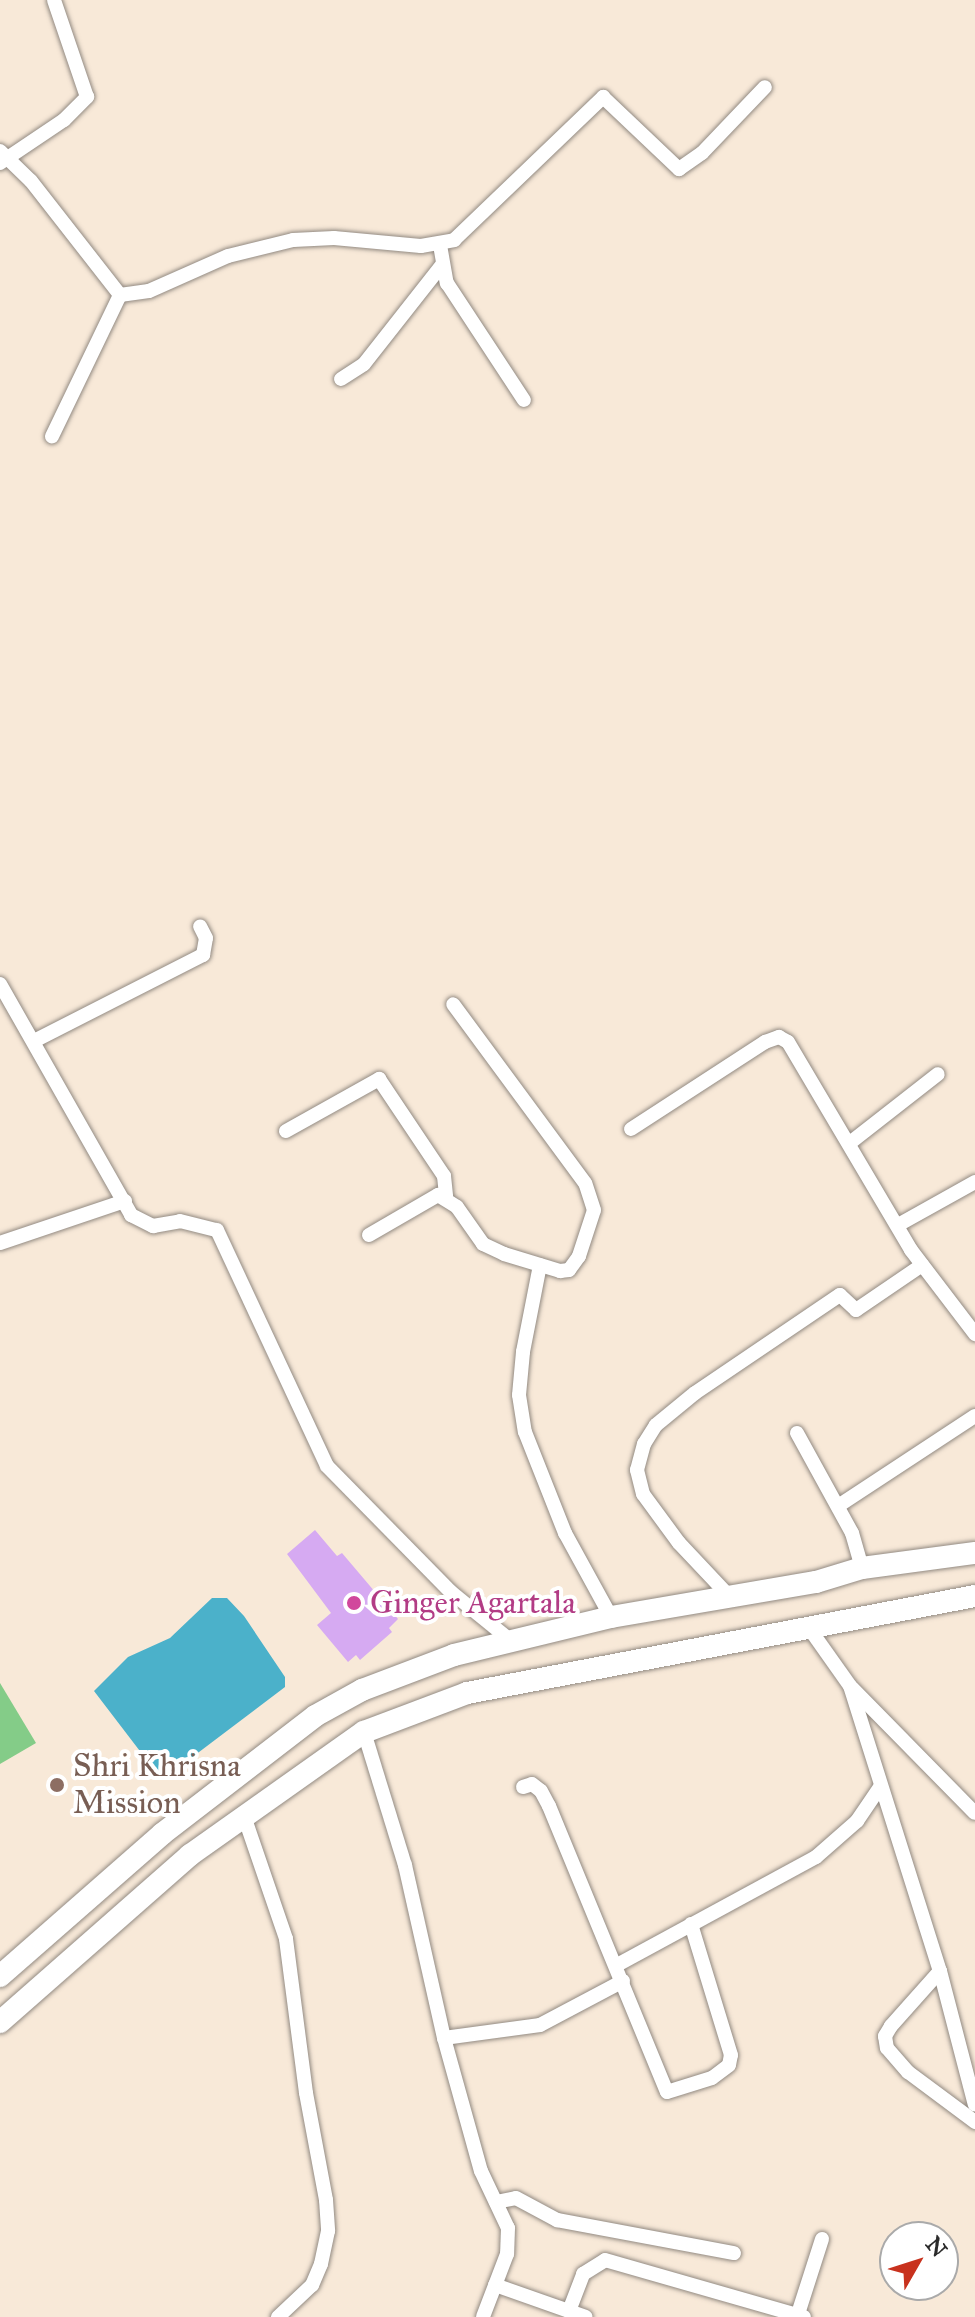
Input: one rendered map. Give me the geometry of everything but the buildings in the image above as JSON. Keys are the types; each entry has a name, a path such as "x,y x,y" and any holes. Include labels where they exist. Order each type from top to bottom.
{"main road":[{"path":"0,1976 162,1834 315,1716 407,1672 510,1640 611,1617 862,1568 975,1553"},
{"path":"0,2022 47,1985 190,1855 364,1732 467,1693 975,1596"},
{"path":"18,1960 47,1985"}],"street":[{"path":"54,0 87,97 64,120 2,158 31,181 120,295"},
{"path":"120,295 149,291 228,256 293,240 440,245 454,240 503,199 603,97 679,169 702,153 765,87"},
{"path":"440,245 441,266 473,329 524,400"},
{"path":"341,379 364,364 441,266"},
{"path":"52,436 120,295"},
{"path":"34,1041 203,955 206,938 200,926"},
{"path":"0,984 125,1201 142,1224 180,1221 217,1230 327,1466 451,1592 510,1640"},
{"path":"286,1131 379,1079 444,1176 446,1196 483,1244 560,1271 575,1264 594,1210 585,1183 453,1004"},
{"path":"631,1129 779,1037 788,1042 851,1142 922,1265 975,1334"},
{"path":"851,1142 938,1074"},
{"path":"898,1225 975,1182"},
{"path":"369,1235 438,1195 446,1196"},
{"path":"0,1243 125,1201"},
{"path":"540,1265 519,1395 525,1432 565,1533 611,1617"},
{"path":"729,1596 679,1543 643,1494 637,1470 644,1444 656,1425 695,1393 840,1295 856,1310 922,1265"},
{"path":"838,1506 975,1416"},
{"path":"797,1433 838,1506 862,1568"},
{"path":"809,1628 850,1686 975,1813"},
{"path":"850,1686 940,1971 975,2105"},
{"path":"364,1732 405,1865 444,2038 481,2171 508,2228 507,2254 483,2317"},
{"path":"523,1787 532,1784 541,1791 617,1965 665,2091 724,2071 731,2055 691,1924"},
{"path":"617,1965 816,1857 866,1811 880,1787"},
{"path":"244,1816 286,1939 306,2093 326,2200 328,2231 321,2264 312,2285 278,2317"},
{"path":"940,1971 891,2026 885,2036 887,2048 908,2072 975,2122"},
{"path":"444,2038 540,2025 623,1981"},
{"path":"496,2202 516,2198 557,2220 734,2253"},
{"path":"569,2311 583,2274 605,2260 800,2316 822,2239"},
{"path":"495,2285 586,2317"}],"green space":[{"path":"0,1683 36,1743 0,1764"}],"water":[{"path":"212,1598 227,1598 244,1616 285,1677 285,1687 162,1780 94,1691 128,1657 170,1638"}],"place":[{"name":"Ginger Agartala","path":"354,1603"},
{"name":"Shri Khrisna Mission","path":"57,1785"}]}
